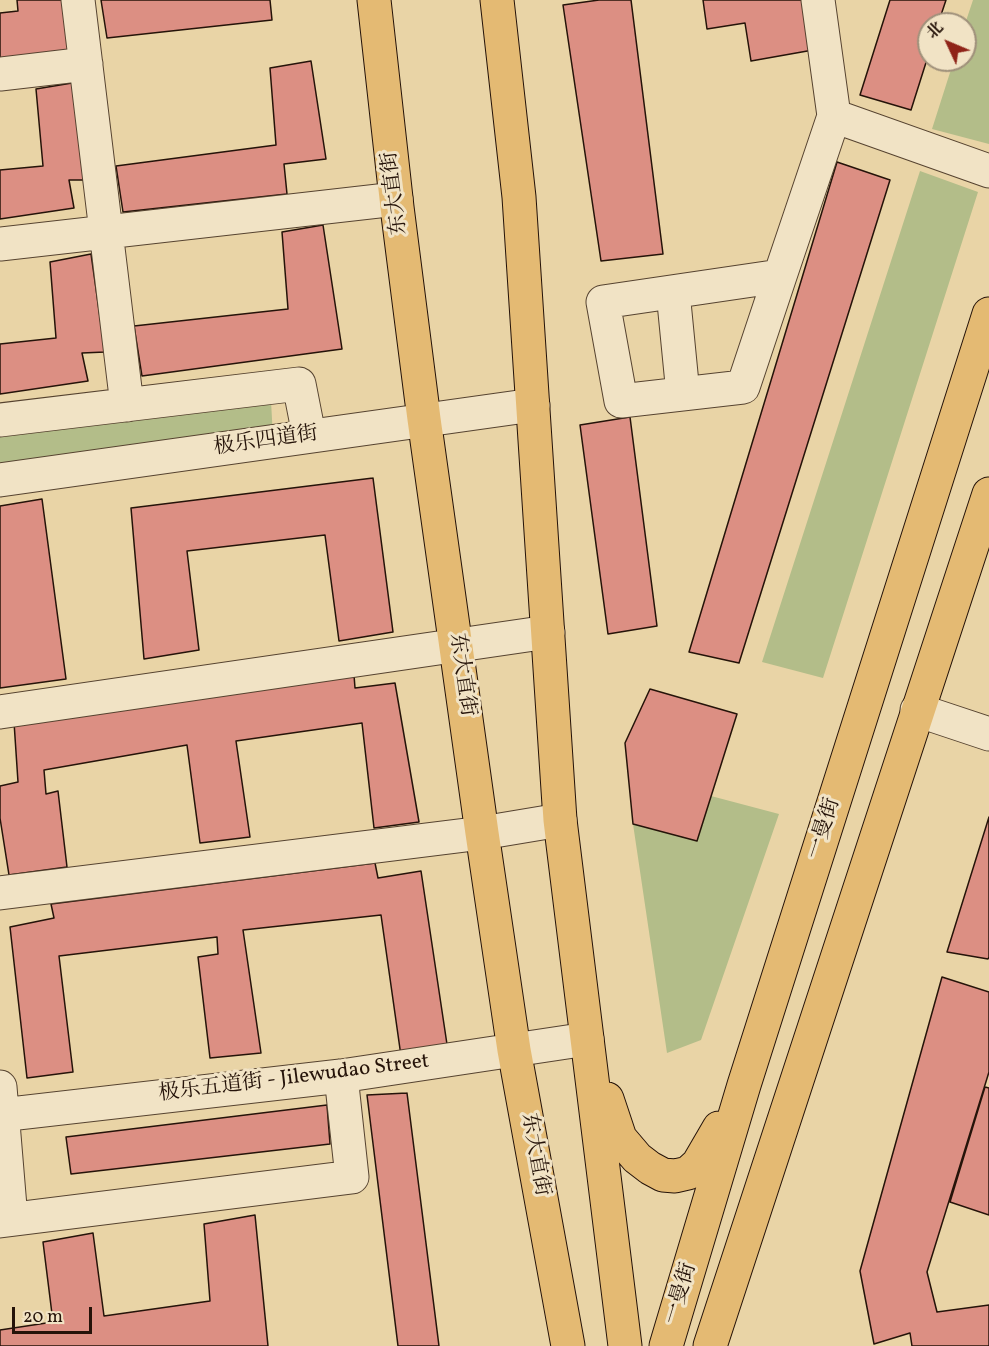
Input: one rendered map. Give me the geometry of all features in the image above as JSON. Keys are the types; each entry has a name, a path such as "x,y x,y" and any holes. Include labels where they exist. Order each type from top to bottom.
{"main road":[{"name":"东大直街","path":"374,0 424,419 482,833 514,1050 568,1346"},
{"path":"497,0 519,197 560,820 625,1346"},
{"name":"一曼街","path":"666,1346 744,1085 989,314"},
{"name":"一曼街","path":"710,1346 989,494"},
{"path":"587,1039 620,1138 637,1158 663,1175 675,1176 688,1173 698,1164 744,1085"},
{"path":"726,1346 731,1280"}],"street":[{"path":"78,0 127,405"},
{"path":"780,276 603,302 621,401 743,387 834,116 818,0"},
{"path":"0,74 86,64"},
{"path":"834,116 989,171"},
{"path":"0,244 106,230 396,199"},
{"path":"673,292 683,394"},
{"path":"0,420 298,384 309,435"},
{"name":"极乐四道街","path":"0,480 533,405"},
{"path":"0,712 548,632"},
{"path":"917,710 989,734"},
{"path":"0,894 482,833 560,820"},
{"name":"极乐五道街 - Jilewudao Street","path":"1,1105 341,1076 587,1039"},
{"path":"1,1105 6,1220 352,1177 341,1076"}],"green space":[{"path":"973,0 989,0 989,144 932,129 950,72 977,72 977,12 969,12"},
{"path":"920,171 978,192 823,678 762,662"},
{"path":"271,401 273,437 0,469 0,437"},
{"path":"711,796 779,814 701,1040 667,1053 633,824 697,841"}],"building":[{"path":"17,0 64,0 72,51 0,61 0,13 18,11"},
{"path":"101,0 270,0 272,20 107,38"},
{"path":"599,0 631,0 663,254 601,261 563,5"},
{"path":"703,0 806,0 813,50 751,61 745,23 707,29"},
{"path":"890,0 946,0 942,12 917,12 917,72 923,72 911,110 860,95"},
{"path":"311,61 326,159 284,164 287,194 123,212 116,166 276,145 270,68"},
{"path":"78,82 92,180 69,180 74,208 0,219 0,170 43,166 36,89"},
{"path":"837,162 890,180 739,663 689,652"},
{"path":"323,225 342,349 142,376 134,326 288,309 282,232"},
{"path":"91,254 105,352 82,353 88,381 0,394 0,344 56,338 50,262"},
{"path":"630,417 657,626 608,634 580,425"},
{"path":"373,478 393,632 339,641 325,535 187,551 199,650 144,659 131,508"},
{"path":"42,499 66,679 0,688 0,506"},
{"path":"354,675 355,688 395,683 419,822 374,828 362,723 236,741 250,837 200,843 187,745 44,770 46,794 58,791 67,867 9,875 0,818 0,786 18,782 14,722"},
{"path":"650,689 737,714 697,841 633,824 625,743"},
{"path":"989,817 989,957 988,959 947,952"},
{"path":"375,863 378,878 421,871 448,1051 401,1056 381,915 243,930 261,1053 210,1058 198,957 218,954 217,937 59,956 73,1072 27,1078 10,927 54,918 51,904"},
{"path":"942,977 989,992 989,1072 927,1272 937,1312 989,1305 989,1346 912,1346 910,1333 874,1344 860,1271"},
{"path":"985,1087 989,1088 989,1215 950,1202"},
{"path":"407,1093 439,1346 398,1346 367,1095"},
{"path":"327,1105 330,1144 71,1174 66,1137"},
{"path":"255,1215 268,1346 0,1346 0,1330 53,1322 43,1242 93,1233 104,1316 210,1301 204,1224"}]}
